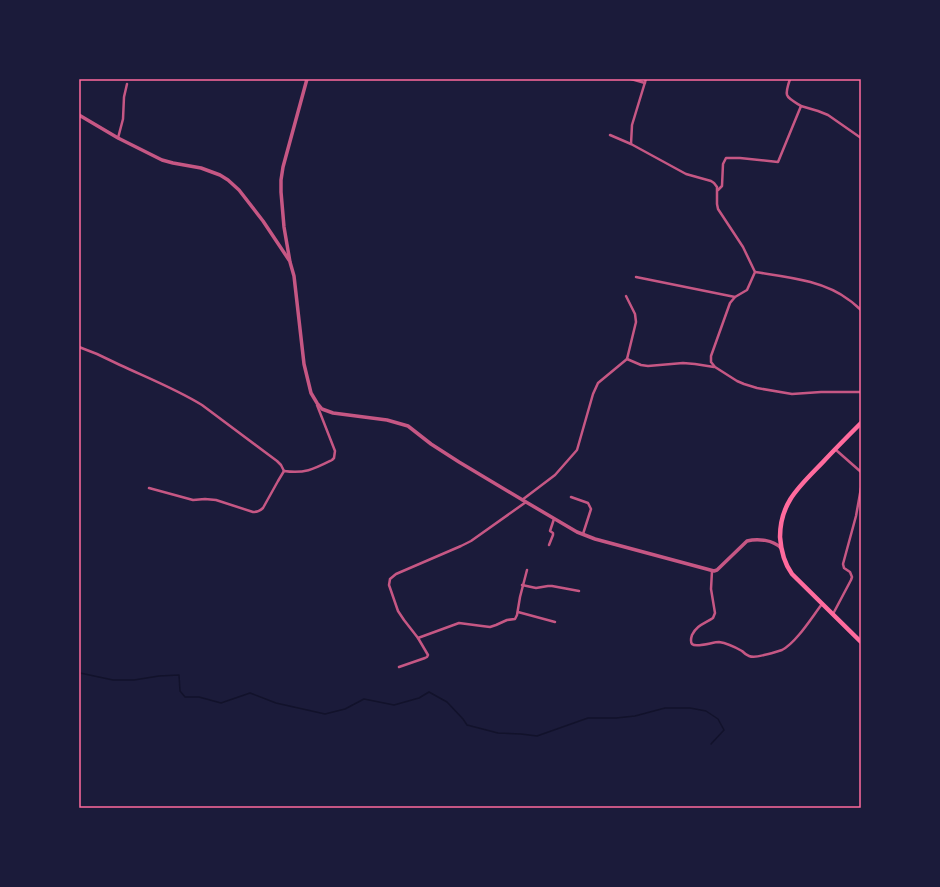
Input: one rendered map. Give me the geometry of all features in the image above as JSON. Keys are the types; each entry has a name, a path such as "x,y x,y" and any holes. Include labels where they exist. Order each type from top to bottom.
{"highway":[{"path":"861,423 796,491 785,508 780,529 781,548 784,562 792,574 861,642"}],"street":[{"path":"307,79 283,167 281,192 284,227 294,276 304,364 311,393 322,409 333,413 387,420 408,426 430,444 524,501 572,529 595,539 712,571 717,570 747,541 753,540 772,542 781,548"},
{"path":"631,79 645,83"},
{"path":"631,144 632,125 646,79"},
{"path":"790,79 787,89 788,98 801,106 828,115 861,138"},
{"path":"118,138 123,119 124,97 127,84"},
{"path":"718,191 722,186 723,164 726,158 778,162 801,106"},
{"path":"79,115 118,138 162,160 201,168 220,175 234,184 263,221 290,262"},
{"path":"610,135 631,144 686,174 711,181 716,185 718,191 718,209 743,247 755,272 747,290 731,300 728,306 711,356 711,362 714,367"},
{"path":"755,272 821,285 849,300 861,310"},
{"path":"636,277 735,297"},
{"path":"399,667 428,656 418,638 398,611 388,585 390,579 396,574 471,541 524,501 555,475 574,454 579,445 595,388 602,380 627,359 636,317 626,296"},
{"path":"79,347 111,360 202,405 277,461 284,471"},
{"path":"627,359 641,365 648,366 683,363 714,367 744,384 786,393 861,392"},
{"path":"284,471 307,471 334,458 335,451 317,403"},
{"path":"835,450 861,472"},
{"path":"149,488 193,500 216,500 257,512 264,508 284,471"},
{"path":"833,615 852,577 850,572 844,568 843,564 856,516 861,488"},
{"path":"571,497 588,503 591,509 583,534"},
{"path":"549,545 553,535 550,531 554,519"},
{"path":"418,638 459,623 493,626 515,618 518,615 522,585 527,570"},
{"path":"712,571 711,589 715,613 713,618 697,626 691,638 692,644 695,645 720,642 741,650 753,657 771,654 782,650 791,643 822,604"},
{"path":"522,585 536,588 552,586 579,591"},
{"path":"518,612 555,622"}],"waterway":[{"path":"79,672 113,680 134,680 159,676 179,675 180,691 185,697 199,697 221,703 250,693 276,703 325,714 345,709 364,699 394,705 419,698 429,692 447,702 467,725 498,733 537,736 588,718 616,718 635,716 665,708 690,708 706,711 718,719 724,730 711,744"}]}
